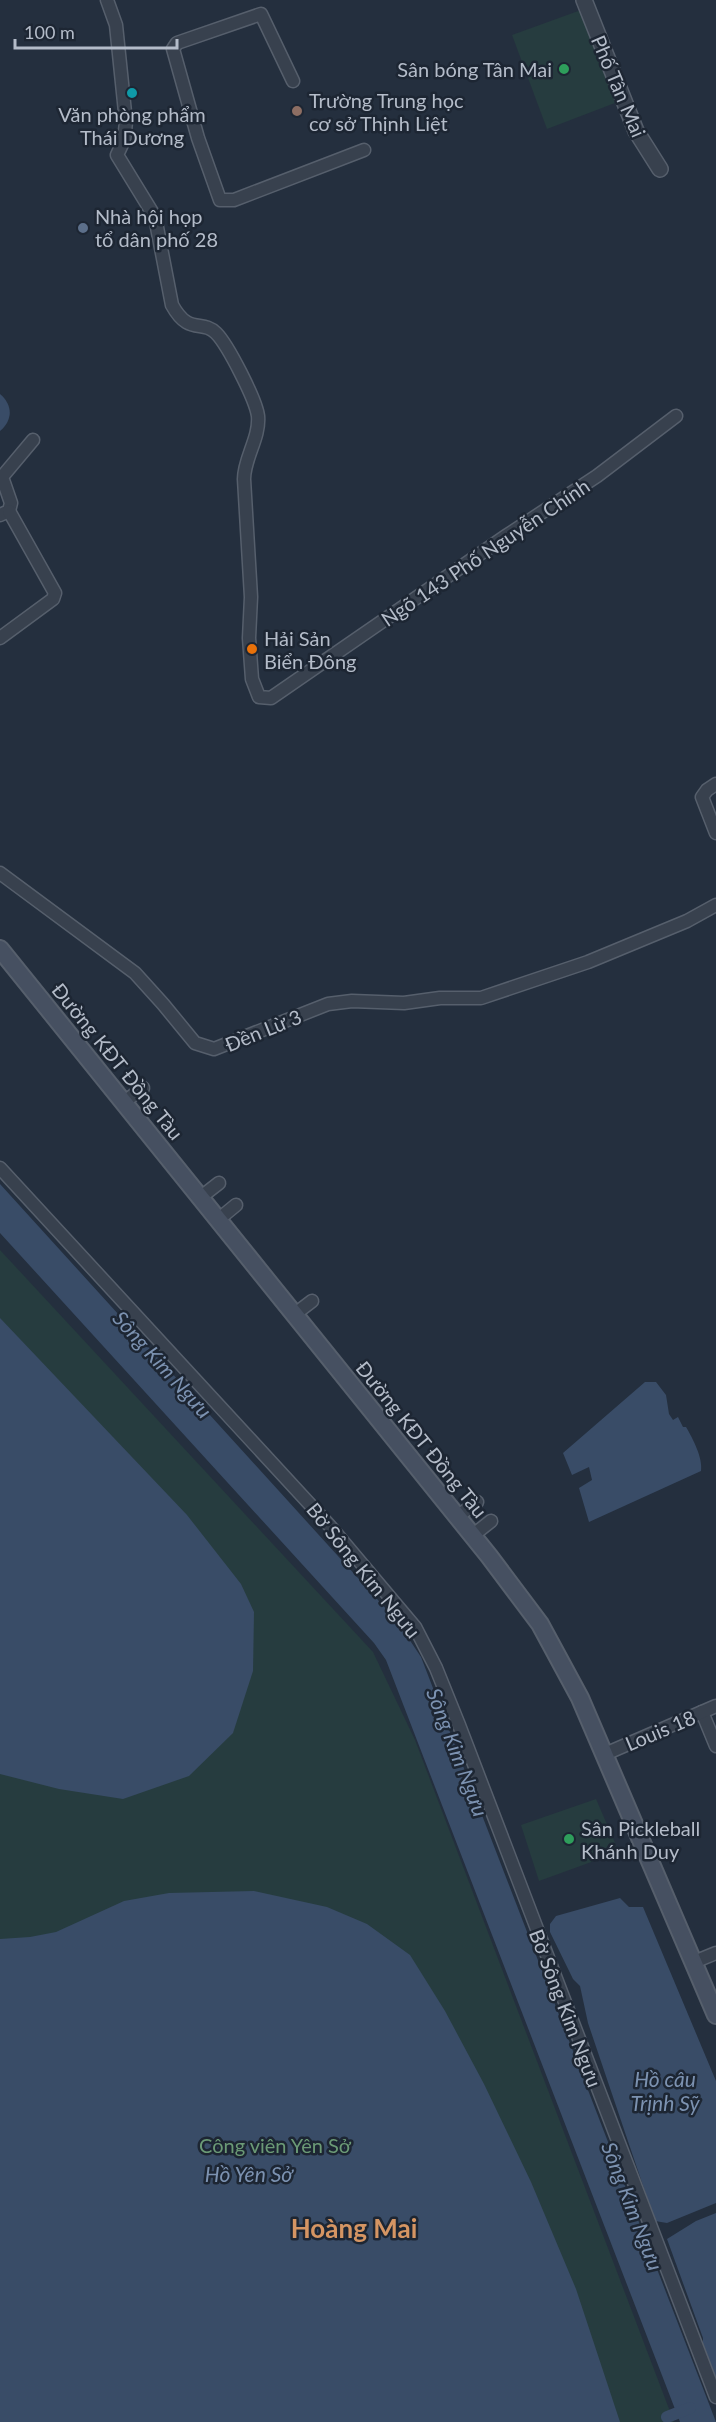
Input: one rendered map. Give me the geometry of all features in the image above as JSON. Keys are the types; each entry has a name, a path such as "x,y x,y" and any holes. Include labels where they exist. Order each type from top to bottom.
{"main road":[{"name":"Đường KĐT Đồng Tàu","path":"0,948 457,1517 546,1633 580,1698 716,2015"}],"street":[{"name":"Ngõ 143 Phố Nguyễn Chính","path":"107,0 116,25 126,122 124,140 117,155 155,217 172,305 179,318 185,323 215,331 229,351 253,401 258,417 244,479 251,597 249,638 252,680 259,696 271,698 597,476 676,416"},
{"name":"Phố Tân Mai","path":"584,0 636,131 660,169"},
{"path":"293,81 261,14 177,43 172,49 198,138 220,200 234,200 364,150"},
{"path":"0,638 53,599 55,593 4,513 11,503 2,477 33,440"},
{"path":"716,784 702,797 716,833"},
{"name":"Đền Lừ 3","path":"0,873 135,973 195,1043 214,1049 328,1004 352,1001 404,1003 440,998 481,998 588,962 687,921 716,905"},
{"path":"124,1102 143,1088"},
{"name":"Bờ Sông Kim Ngưu","path":"0,1167 329,1525 415,1627 436,1668 459,1725 716,2397"},
{"path":"201,1197 219,1183"},
{"path":"219,1219 236,1205"},
{"path":"295,1314 312,1301"},
{"path":"457,1517 477,1502"},
{"path":"472,1536 491,1521"},
{"name":"Louis 18","path":"604,1754 716,1706"},
{"path":"702,1712 716,1746"},
{"path":"694,1962 716,1953"}],"green space":[{"name":"Sân bóng Tân Mai","path":"581,10 615,103 547,129 512,35"},
{"name":"Công viên Yên Sở","path":"0,1250 373,1652 415,1740 674,2422 0,2422"},
{"name":"Sân Pickleball Khánh Duy","path":"596,1799 619,1852 539,1881 521,1825"}],"water":[{"path":"0,394 10,412 7,422 0,431"},
{"name":"Sông Kim Ngưu","path":"0,1184 397,1621 421,1657 716,2422 680,2422 386,1660 374,1643 0,1233"},
{"path":"0,1318 187,1515 241,1584 254,1612 253,1671 233,1733 189,1776 123,1799 59,1789 0,1774"},
{"path":"645,1382 656,1382 666,1395 669,1414 673,1420 678,1417 694,1443 699,1455 701,1471 589,1522 579,1488 592,1480 589,1467 572,1475 563,1453"},
{"name":"Hồ Yên Sở","path":"254,1891 327,1907 367,1924 410,1955 445,2011 484,2084 531,2182 576,2289 620,2422 0,2422 0,1939 56,1932 124,1901 169,1893"},
{"name":"Hồ câu Trịnh Sỹ","path":"620,1898 629,1907 643,1907 716,2081 716,2203 667,2223 655,2221 588,2023 580,1986 573,1979 550,1932 550,1924 556,1916"},
{"path":"716,2213 716,2379 667,2239 696,2221"}],"waterway":[{"path":"667,2417 690,2408"}],"place":[{"name":"Sân bóng Tân Mai","path":"564,69"},
{"name":"Văn phòng phẩm Thái Dương","path":"132,93"},
{"name":"Trường Trung học cơ sở Thịnh Liệt","path":"297,111"},
{"name":"Nhà hội họp tổ dân phố 28","path":"83,228"},
{"name":"Hải Sản Biển Đông","path":"252,649"},
{"name":"Sân Pickleball Khánh Duy","path":"569,1839"}],"district":[{"name":"Hoàng Mai","path":"354,2228"}]}
